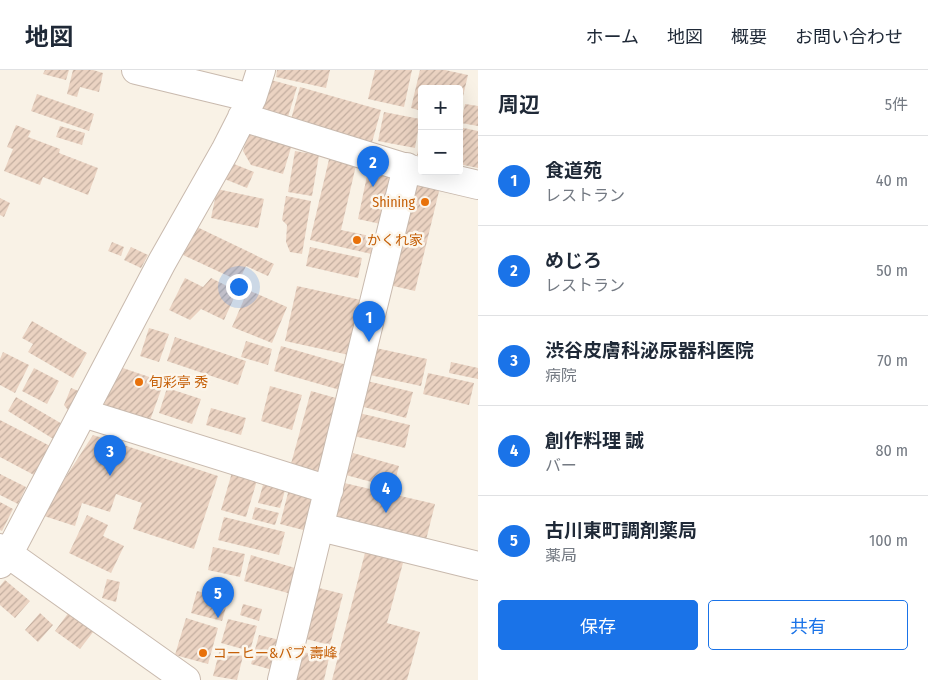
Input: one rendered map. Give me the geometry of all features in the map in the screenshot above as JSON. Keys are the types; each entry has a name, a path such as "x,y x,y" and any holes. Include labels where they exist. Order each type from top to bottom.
{"street":[{"path":"136,70 247,107 407,167 478,185"},
{"path":"186,680 3,555 83,413 247,107 261,70"},
{"path":"282,680 407,167"},
{"path":"83,413 329,490"},
{"path":"320,527 478,566"}],"building":[{"path":"45,70 69,70 66,80 43,74"},
{"path":"73,70 93,70 103,73 99,92 80,87 77,97 67,94"},
{"path":"277,70 330,70 326,88 276,77"},
{"path":"375,70 412,70 404,107 368,99"},
{"path":"420,70 445,70 468,75 463,96 463,85 418,85 418,110 411,108"},
{"path":"271,80 297,87 287,120 261,112"},
{"path":"300,87 381,110 371,146 290,123"},
{"path":"37,94 94,114 89,131 31,111"},
{"path":"465,104 478,106 478,126 463,123"},
{"path":"384,112 418,119 415,148 378,141"},
{"path":"16,125 31,131 28,137 60,149 59,153 98,168 88,195 43,177 40,185 4,171 13,149 7,147"},
{"path":"60,126 85,133 82,145 56,137"},
{"path":"463,128 478,131 478,168 463,165"},
{"path":"250,129 293,141 283,174 251,165 243,151"},
{"path":"295,151 319,155 312,196 288,192"},
{"path":"330,155 357,161 341,230 380,238 376,255 310,240"},
{"path":"229,162 254,172 247,188 222,178"},
{"path":"369,166 397,172 385,225 358,219"},
{"path":"414,180 440,187 415,291 389,285"},
{"path":"217,189 264,199 258,228 211,218"},
{"path":"286,196 311,201 302,254 290,252 286,242 287,225 282,220"},
{"path":"0,198 10,203 4,217 0,215"},
{"path":"197,227 274,264 268,276 246,266 239,281 183,255"},
{"path":"112,242 124,247 121,256 108,251"},
{"path":"131,247 148,255 141,268 124,260"},
{"path":"310,247 362,258 358,278 306,266"},
{"path":"185,278 203,287 211,278 237,291 224,320 201,309 190,320 169,310"},
{"path":"297,286 361,300 349,355 285,341"},
{"path":"248,290 287,307 272,343 232,327"},
{"path":"32,321 87,353 73,378 28,352 33,344 22,338"},
{"path":"149,328 169,334 159,362 140,356"},
{"path":"175,337 246,361 238,385 167,361"},
{"path":"246,341 272,349 268,365 241,357"},
{"path":"281,346 354,367 347,392 274,371"},
{"path":"371,347 427,359 421,386 365,374"},
{"path":"3,352 29,365 15,393 0,385 0,359"},
{"path":"451,362 478,368 478,379 449,373"},
{"path":"117,366 164,382 149,423 103,407"},
{"path":"34,368 59,381 47,404 22,391"},
{"path":"428,373 474,383 469,405 423,394"},
{"path":"367,381 413,392 406,418 360,406"},
{"path":"270,386 302,395 292,430 261,421"},
{"path":"71,388 81,392 71,414 64,405"},
{"path":"167,388 201,399 192,424 159,413"},
{"path":"311,391 343,400 320,479 289,471"},
{"path":"16,397 64,425 55,440 8,411"},
{"path":"211,408 246,418 241,435 206,425"},
{"path":"359,413 410,425 405,448 354,436"},
{"path":"0,420 50,446 34,475 0,457"},
{"path":"93,435 218,476 194,549 133,529 142,503 116,494 110,512 82,503 75,526 41,515"},
{"path":"353,453 399,466 393,488 346,475"},
{"path":"233,469 258,477 246,517 221,510"},
{"path":"0,474 26,487 18,504 0,495"},
{"path":"264,481 286,487 280,508 258,503"},
{"path":"340,482 435,504 426,540 331,517"},
{"path":"289,489 320,497 311,532 280,524"},
{"path":"0,502 13,509 2,531 0,530"},
{"path":"255,507 279,513 275,525 252,519"},
{"path":"87,515 108,525 103,536 124,546 111,573 69,553"},
{"path":"224,517 285,532 279,555 218,540"},
{"path":"213,547 245,554 240,577 208,570"},
{"path":"366,549 404,559 387,623 420,632 407,680 332,680"},
{"path":"251,555 302,570 295,595 244,581"},
{"path":"107,579 120,582 116,602 102,598"},
{"path":"5,580 30,601 15,618 0,605 0,586"},
{"path":"315,587 343,594 330,645 302,638"},
{"path":"197,591 228,600 222,621 191,613"},
{"path":"243,604 262,609 259,621 240,615"},
{"path":"72,608 97,627 80,649 55,631"},
{"path":"40,613 53,625 38,642 25,630"},
{"path":"186,618 218,628 208,664 175,655"},
{"path":"228,619 257,626 250,651 221,643"},
{"path":"259,635 284,641 276,671 251,664"},
{"path":"220,649 243,656 237,680 213,676"},
{"path":"299,651 329,658 324,680 292,680"}],"place":[{"name":"めじろ","path":"373,187"},
{"name":"Shining","path":"425,202"},
{"name":"かくれ家","path":"357,240"},
{"name":"食道苑","path":"369,342"},
{"name":"旬彩亭 秀","path":"139,382"},
{"name":"渋谷皮膚科泌尿器科医院","path":"110,476"},
{"name":"創作料理 誠","path":"386,513"},
{"name":"古川東町調剤薬局","path":"218,618"},
{"name":"コーヒー&パブ 壽峰","path":"203,653"}]}
